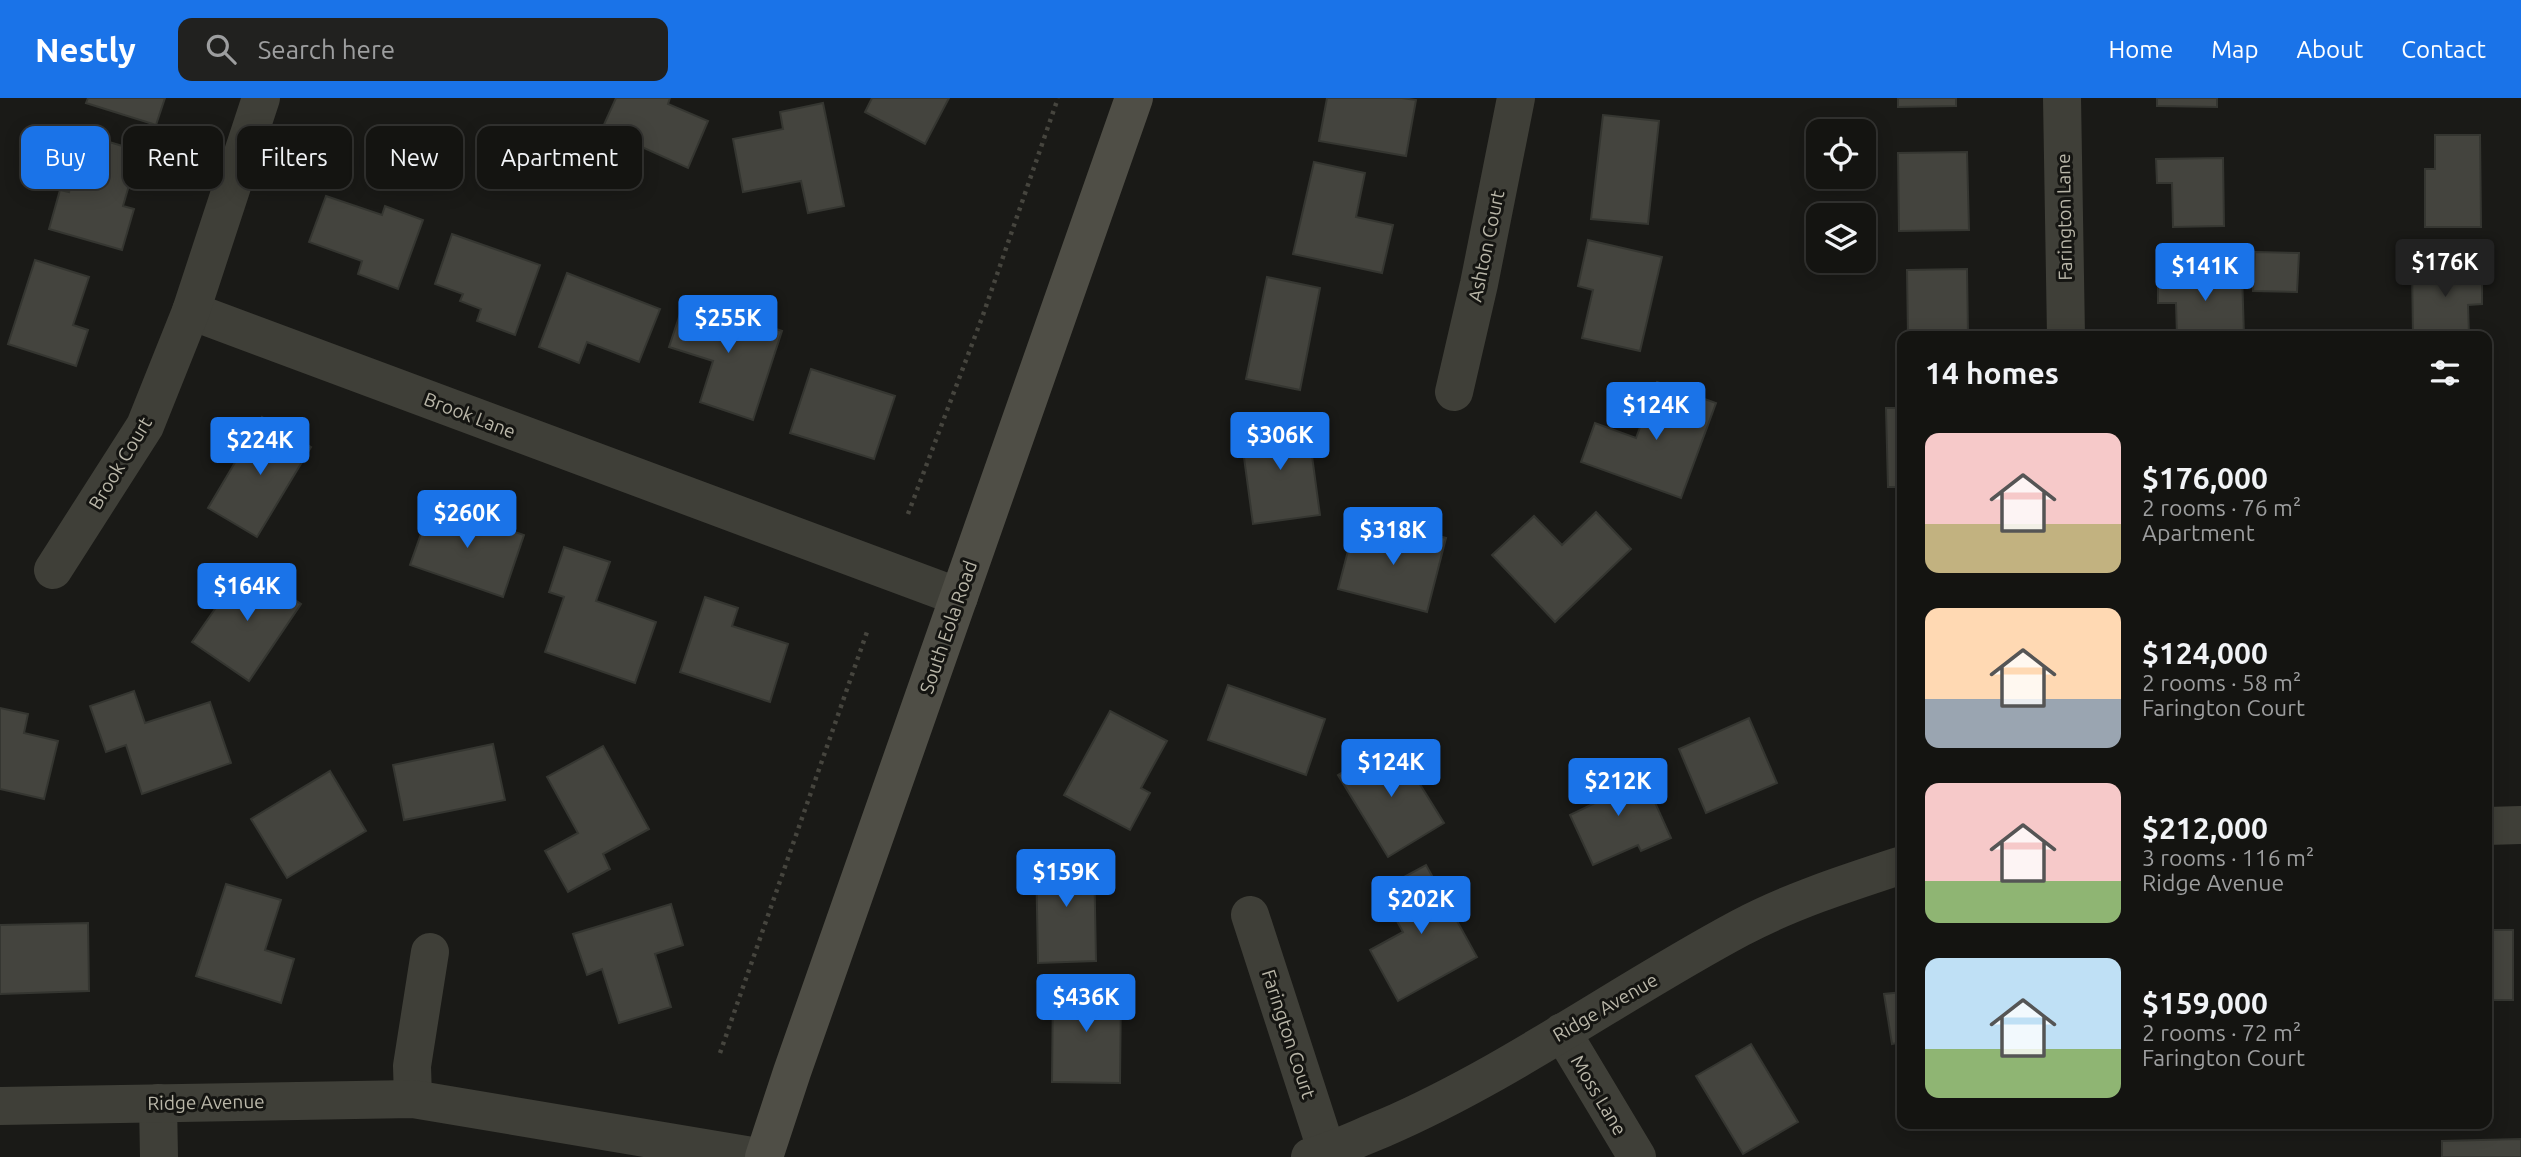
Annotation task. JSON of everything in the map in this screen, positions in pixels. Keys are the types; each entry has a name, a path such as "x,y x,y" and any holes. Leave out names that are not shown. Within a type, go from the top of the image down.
{"street":[{"path":"191,311 261,98"},
{"name":"South Eola Road","path":"764,1157 1134,98"},
{"name":"Ashton Court","path":"1454,393 1516,98"},
{"name":"Farington Lane","path":"2062,98 2067,331"},
{"name":"Brook Court","path":"53,570 145,426 191,311"},
{"name":"Brook Lane","path":"191,311 958,597"},
{"path":"2492,826 2521,825"},
{"name":"Ridge Avenue","path":"1319,1154 1415,1114 1474,1084 1741,928 1829,888 1897,866"},
{"name":"Farington Court","path":"1250,915 1319,1154"},
{"path":"413,1099 412,1066 430,952"},
{"name":"Moss Lane","path":"1562,1032 1637,1157"},
{"name":"Ridge Avenue","path":"0,1106 413,1099 758,1157"},
{"path":"158,1103 159,1157"}],"path":[{"path":"908,513 983,315 1058,98"},
{"path":"720,1053 868,628"}],"building":[{"path":"88,98 165,98 156,125 86,103"},
{"path":"616,98 670,98 668,104 708,121 688,168 642,147 642,126 603,126"},
{"path":"872,98 949,98 925,144 865,112"},
{"path":"1327,98 1416,100 1406,156 1319,141"},
{"path":"1898,98 1956,98 1956,106 1898,107"},
{"path":"2157,98 2217,98 2217,107 2157,106"},
{"path":"823,103 844,206 808,213 801,181 743,192 733,139 783,129 780,112"},
{"path":"1603,115 1659,121 1648,224 1591,219"},
{"path":"2435,135 2480,135 2481,227 2425,227 2425,169 2435,169"},
{"path":"109,142 123,146 123,189 128,189 123,206 134,209 122,250 49,229 60,190 69,192 70,189 109,189"},
{"path":"1967,152 1969,230 1899,231 1898,153"},
{"path":"2223,158 2224,226 2173,227 2172,183 2157,183 2156,159"},
{"path":"1314,162 1365,173 1356,217 1393,225 1382,273 1293,254"},
{"path":"326,196 382,215 385,206 423,220 398,289 358,274 362,261 309,242"},
{"path":"452,234 540,265 515,335 477,321 481,309 460,301 463,294 435,284"},
{"path":"1588,240 1662,257 1640,351 1582,338 1593,290 1578,286"},
{"path":"2255,252 2299,253 2297,292 2253,291"},
{"path":"35,260 89,277 73,325 88,330 76,366 8,344"},
{"path":"2482,265 2482,304 2468,305 2469,331 2413,331 2412,266"},
{"path":"1967,269 1968,331 1908,331 1907,270"},
{"path":"567,273 660,309 639,362 587,342 579,363 539,347"},
{"path":"2242,273 2244,331 2177,331 2176,303 2158,303 2158,275"},
{"path":"1267,277 1320,288 1300,390 1246,379"},
{"path":"685,299 782,331 753,420 700,402 713,361 669,347"},
{"path":"811,369 895,396 874,459 790,433"},
{"path":"1657,382 1716,403 1681,498 1581,462 1595,423 1636,438"},
{"path":"1886,408 1897,408 1897,487 1888,487"},
{"path":"262,417 311,447 257,537 208,508"},
{"path":"1307,419 1320,515 1253,524 1240,428"},
{"path":"432,503 524,535 503,597 410,565"},
{"path":"1596,512 1631,549 1555,622 1492,555 1534,516 1562,545"},
{"path":"1406,527 1446,538 1427,612 1338,589 1354,528 1402,541"},
{"path":"564,547 610,562 596,601 656,622 635,683 545,652 564,597 549,592"},
{"path":"245,566 301,604 249,681 192,642"},
{"path":"705,597 738,608 732,626 788,644 770,702 680,672"},
{"path":"1228,685 1325,719 1306,775 1208,740"},
{"path":"134,691 145,723 210,702 231,763 142,794 126,745 106,752 90,706"},
{"path":"0,708 28,714 24,733 58,741 44,799 0,789"},
{"path":"1110,711 1167,741 1141,788 1150,793 1130,830 1064,795"},
{"path":"1749,718 1777,783 1706,813 1679,749"},
{"path":"1393,741 1444,823 1388,857 1338,775"},
{"path":"493,744 505,800 404,820 393,765"},
{"path":"603,746 649,829 603,854 610,869 568,892 545,851 578,833 547,777"},
{"path":"1610,765 1620,789 1644,778 1671,838 1641,851 1638,845 1593,865 1570,815 1595,803 1584,777"},
{"path":"330,771 366,831 287,878 251,819"},
{"path":"1036,856 1094,856 1096,961 1038,963"},
{"path":"1426,865 1477,957 1398,1001 1370,950 1403,932 1380,890"},
{"path":"226,884 281,900 265,950 294,959 281,1003 196,976"},
{"path":"671,904 683,945 655,954 671,1007 619,1023 602,969 587,975 573,934"},
{"path":"88,923 89,991 0,994 0,925"},
{"path":"2492,930 2513,930 2513,1000 2492,1000"},
{"path":"1053,985 1121,986 1120,1083 1052,1082"},
{"path":"1897,993 1897,1043 1892,1044 1884,994"},
{"path":"1751,1044 1798,1122 1743,1154 1696,1076"},
{"path":"2521,1139 2521,1157 2442,1157 2442,1141"}]}
